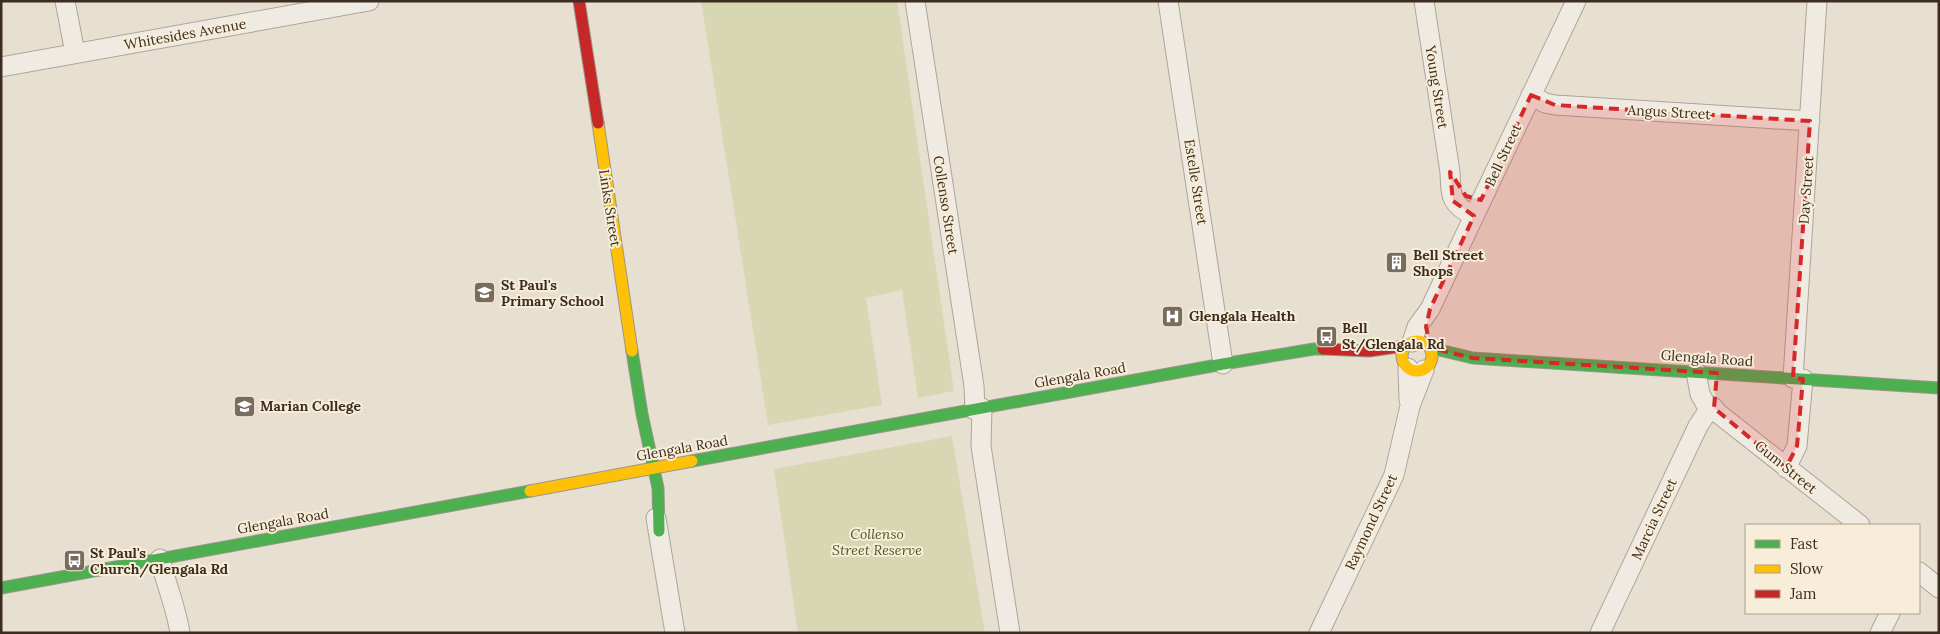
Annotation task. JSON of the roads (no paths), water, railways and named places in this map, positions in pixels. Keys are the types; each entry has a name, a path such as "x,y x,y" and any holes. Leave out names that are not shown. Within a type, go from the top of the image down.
{"street":[{"path":"65,1 75,53"},
{"name":"Whitesides Avenue","path":"1,67 323,5 369,1"},
{"name":"Links Street","path":"579,1 675,633"},
{"name":"Collenso Street","path":"915,1 1010,633"},
{"name":"Estelle Street","path":"1168,1 1223,364"},
{"name":"Young Street","path":"1424,1 1450,172 1462,193 1478,208"},
{"name":"Bell Street","path":"1419,345 1417,327 1430,308 1576,1"},
{"name":"Day Street","path":"1786,468 1797,446 1798,379 1810,121 1818,1"},
{"name":"Angus Street","path":"1531,95 1545,103 1555,105 1810,121"},
{"path":"1419,345 1433,357 1416,366 1403,350 1419,345"},
{"name":"Glengala Road","path":"1,588 1223,364 1314,349 1369,350 1419,345 1472,358 1939,388"},
{"name":"Glengala Road","path":"1369,350 1416,366 1472,358"},
{"name":"Raymond Street","path":"1319,633 1394,475 1410,406 1416,366"},
{"path":"1696,372 1700,394 1705,403 1714,408"},
{"path":"1714,408 1713,394 1717,373"},
{"name":"Gum Street","path":"1714,408 1786,468 1859,524"},
{"name":"Marcia Street","path":"1600,633 1698,426 1706,414 1714,408"},
{"path":"166,558 165,578 176,608 180,633"},
{"path":"1920,573 1939,588"},
{"path":"1880,633 1890,614"}],"place":[{"name":"Bell Street Shops","path":"1397,263"},
{"name":"St Paul's Primary School","path":"485,293"},
{"name":"Glengala Health","path":"1173,316"},
{"name":"Bell St/Glengala Rd","path":"1326,336"},
{"name":"Marian College","path":"244,406"},
{"name":"St Paul's Church/Glengala Rd","path":"74,561"}],"park label":[{"name":"Collenso Street Reserve","path":"877,542"}]}
